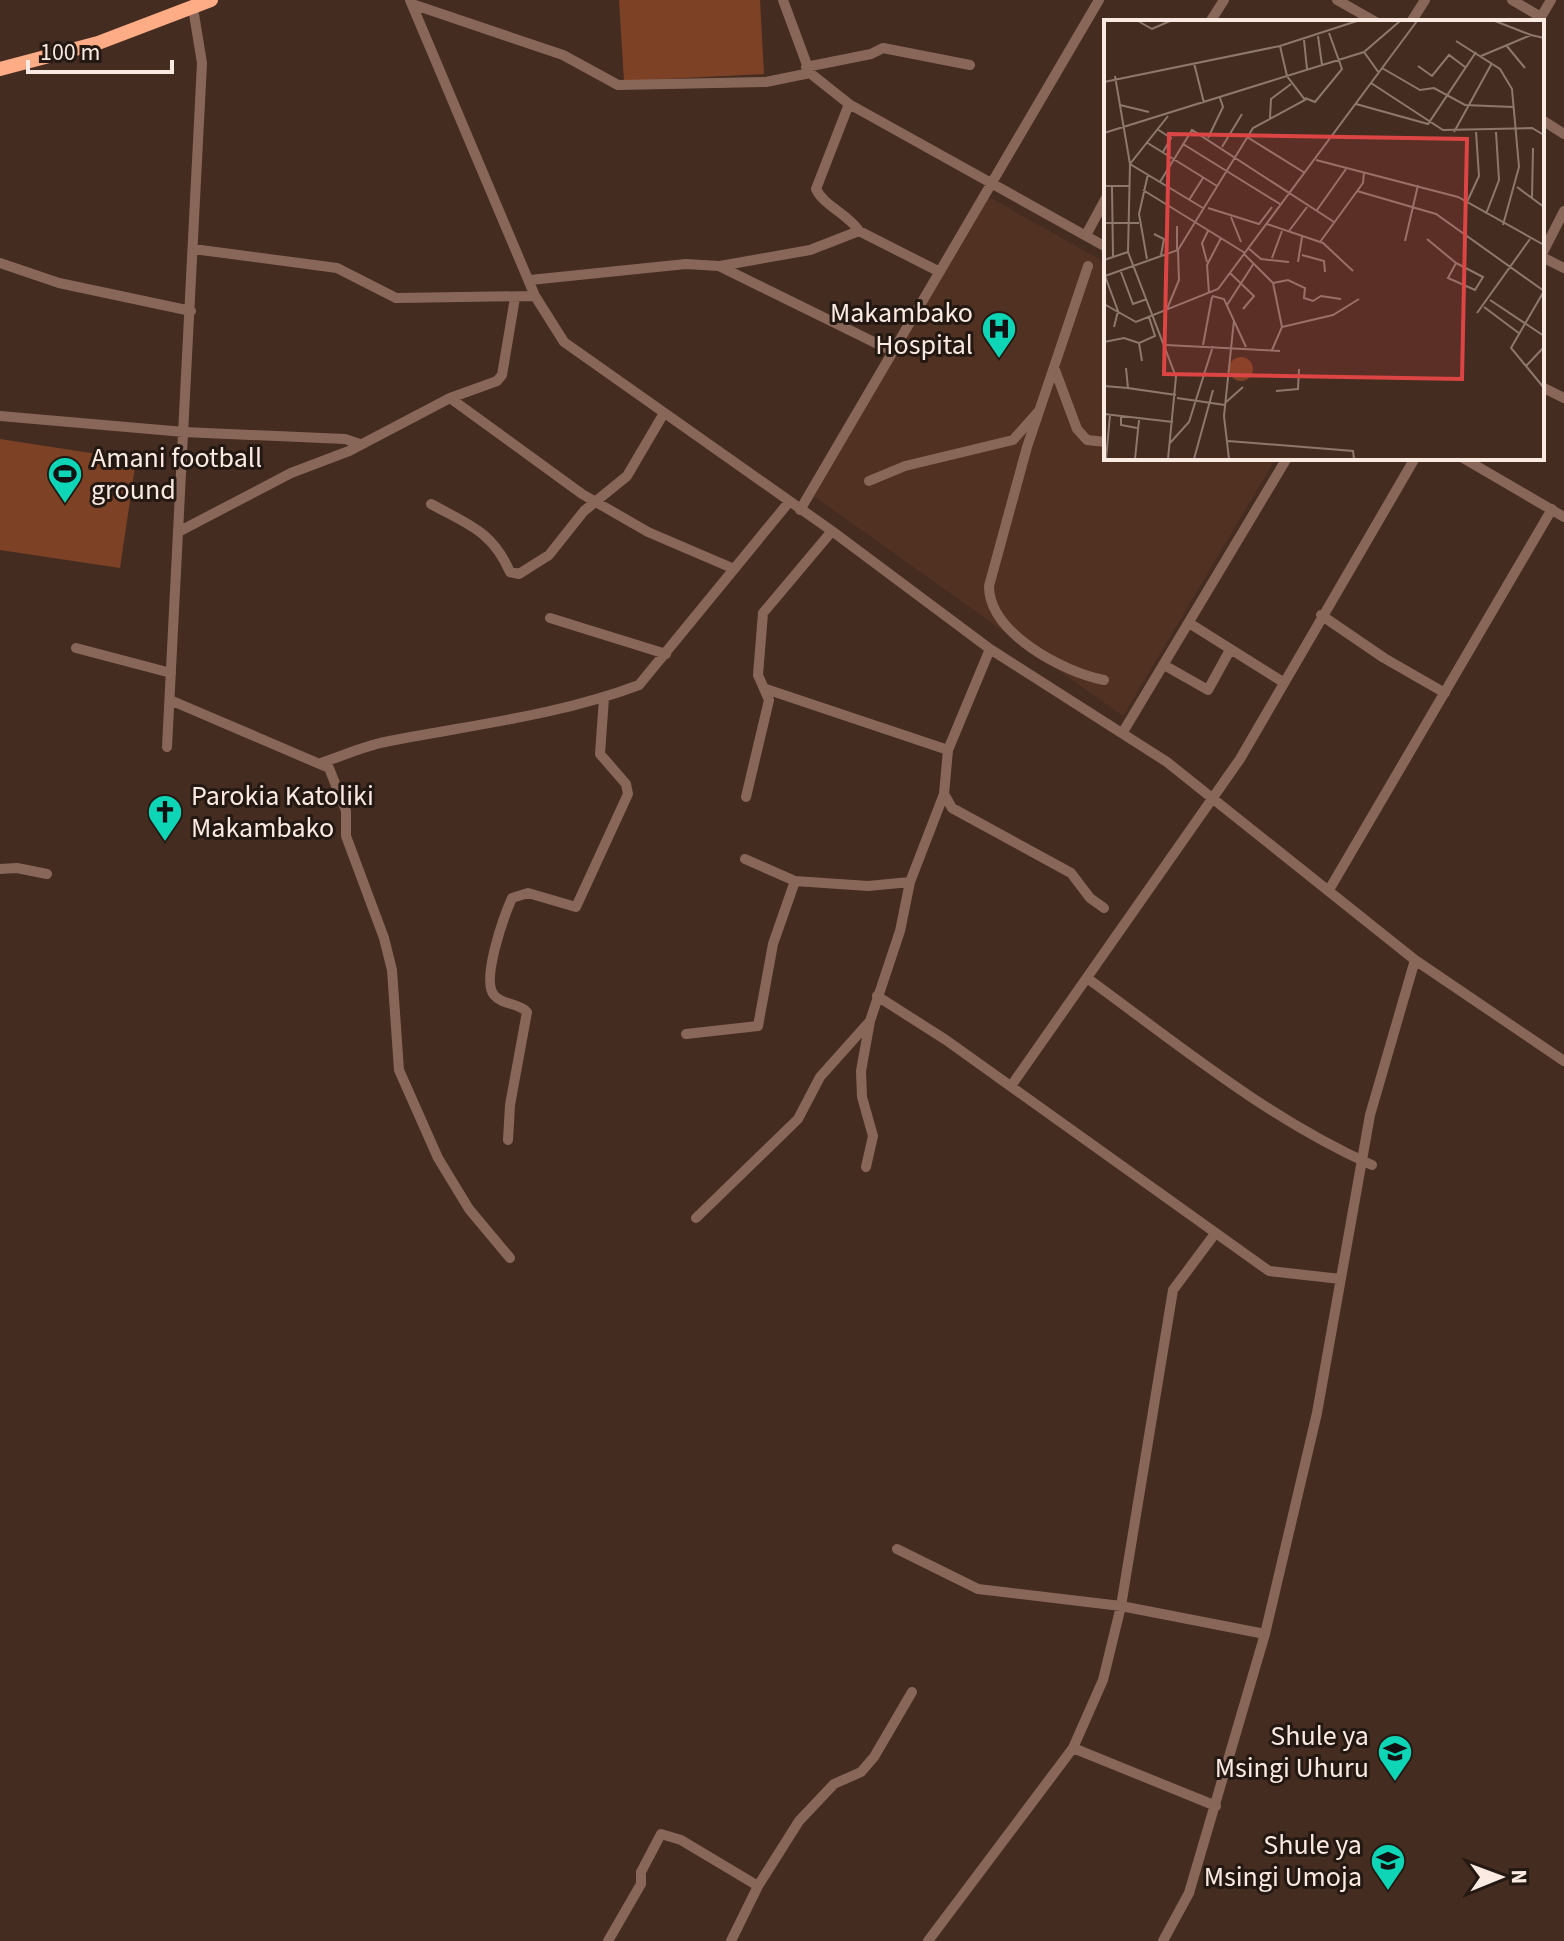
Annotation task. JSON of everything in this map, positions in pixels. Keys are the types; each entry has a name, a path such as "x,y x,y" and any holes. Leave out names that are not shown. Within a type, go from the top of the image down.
{"highway":[{"path":"0,69 98,43 211,0"}],"street":[{"path":"783,0 808,70 849,104 1104,246"},
{"path":"800,510 1099,0"},
{"path":"1211,20 1224,0"},
{"path":"1337,0 1372,20"},
{"path":"1412,20 1425,0"},
{"path":"1512,0 1541,17 1551,0"},
{"path":"411,2 563,55 618,85 766,82 871,54 883,48 970,65"},
{"path":"411,2 535,296 564,342 832,531 990,649 1123,732 1213,798 1415,960 1564,1061"},
{"path":"167,747 202,63 193,8"},
{"path":"849,104 816,189 820,196 849,217 859,231 938,271"},
{"path":"1544,121 1564,134"},
{"path":"1086,235 1104,202"},
{"path":"1544,250 1562,209"},
{"path":"530,280 686,264 719,266 810,250 859,231"},
{"path":"193,249 337,268 396,298 535,296"},
{"path":"1544,255 1564,268"},
{"path":"0,263 59,283 191,311"},
{"path":"719,266 892,351"},
{"path":"1088,266 1005,522 989,586 989,600 1002,623 1024,642 1079,675 1104,680"},
{"path":"180,531 291,473 360,444 450,398 497,381 502,375 515,298"},
{"path":"1055,368 1077,429 1087,440 1104,442"},
{"path":"1544,388 1564,398"},
{"path":"450,398 582,494 648,532 732,568"},
{"path":"869,481 905,466 1013,440 1042,407"},
{"path":"431,504 489,535 514,575 537,565 549,555 597,500 627,476 664,413"},
{"path":"0,416 184,432 345,439 360,444"},
{"path":"1123,732 1286,460"},
{"path":"1011,1086 1213,798 1414,460"},
{"path":"1466,460 1564,517"},
{"path":"321,763 383,742 461,730 604,698 639,685 789,502"},
{"path":"1329,890 1552,509"},
{"path":"832,531 763,613 758,682 766,689 948,750"},
{"path":"1321,615 1384,658 1445,693"},
{"path":"550,618 666,654"},
{"path":"1189,623 1283,682"},
{"path":"76,648 171,673"},
{"path":"866,1167 873,1136 862,1097 861,1071 870,1021 900,931 910,882 944,794 948,750 990,649"},
{"path":"1164,665 1208,690 1230,650"},
{"path":"746,797 769,700 766,689"},
{"path":"508,1140 510,1105 527,1012 492,993 493,959 512,898 528,893 576,907 628,794 626,784 600,754 604,698"},
{"path":"170,700 329,768 342,801 346,836 384,938 392,970 399,1070 427,1137 469,1209 510,1258"},
{"path":"944,794 952,808 1071,873 1090,898 1104,908"},
{"path":"745,859 795,881 868,886 910,882"},
{"path":"0,869 17,868 47,874"},
{"path":"686,1034 758,1026 773,944 795,881"},
{"path":"1163,1941 1189,1893 1265,1634 1317,1413 1341,1279 1367,1163 1370,1115 1415,960"},
{"path":"1087,978 1263,1107 1329,1146 1367,1163"},
{"path":"877,996 1011,1086 1214,1235 1269,1271 1341,1279"},
{"path":"696,1218 798,1119 820,1077 870,1021"},
{"path":"928,1941 1073,1748 1103,1680 1121,1606 1173,1290 1214,1235"},
{"path":"897,1549 978,1589 1121,1606 1265,1634"},
{"path":"731,1941 758,1886 799,1821 834,1784 861,1772 874,1757 912,1692"},
{"path":"1073,1748 1216,1806"},
{"path":"608,1941 641,1884 641,1872 661,1834 681,1840 758,1886"}],"shaded area":[{"path":"619,0 760,0 764,74 624,81"},
{"name":"Makambako Hospital","path":"989,197 1104,262 1104,460 1275,460 1123,716 812,495"},
{"name":"Amani football ground","path":"0,439 136,460 120,568 0,550"}],"place":[{"name":"Makambako Hospital","path":"999,360"},
{"name":"Amani football ground","path":"65,505"},
{"name":"Parokia Katoliki Makambako","path":"165,843"},
{"name":"Shule ya Msingi Uhuru","path":"1395,1783"},
{"name":"Shule ya Msingi Umoja","path":"1388,1892"}]}
